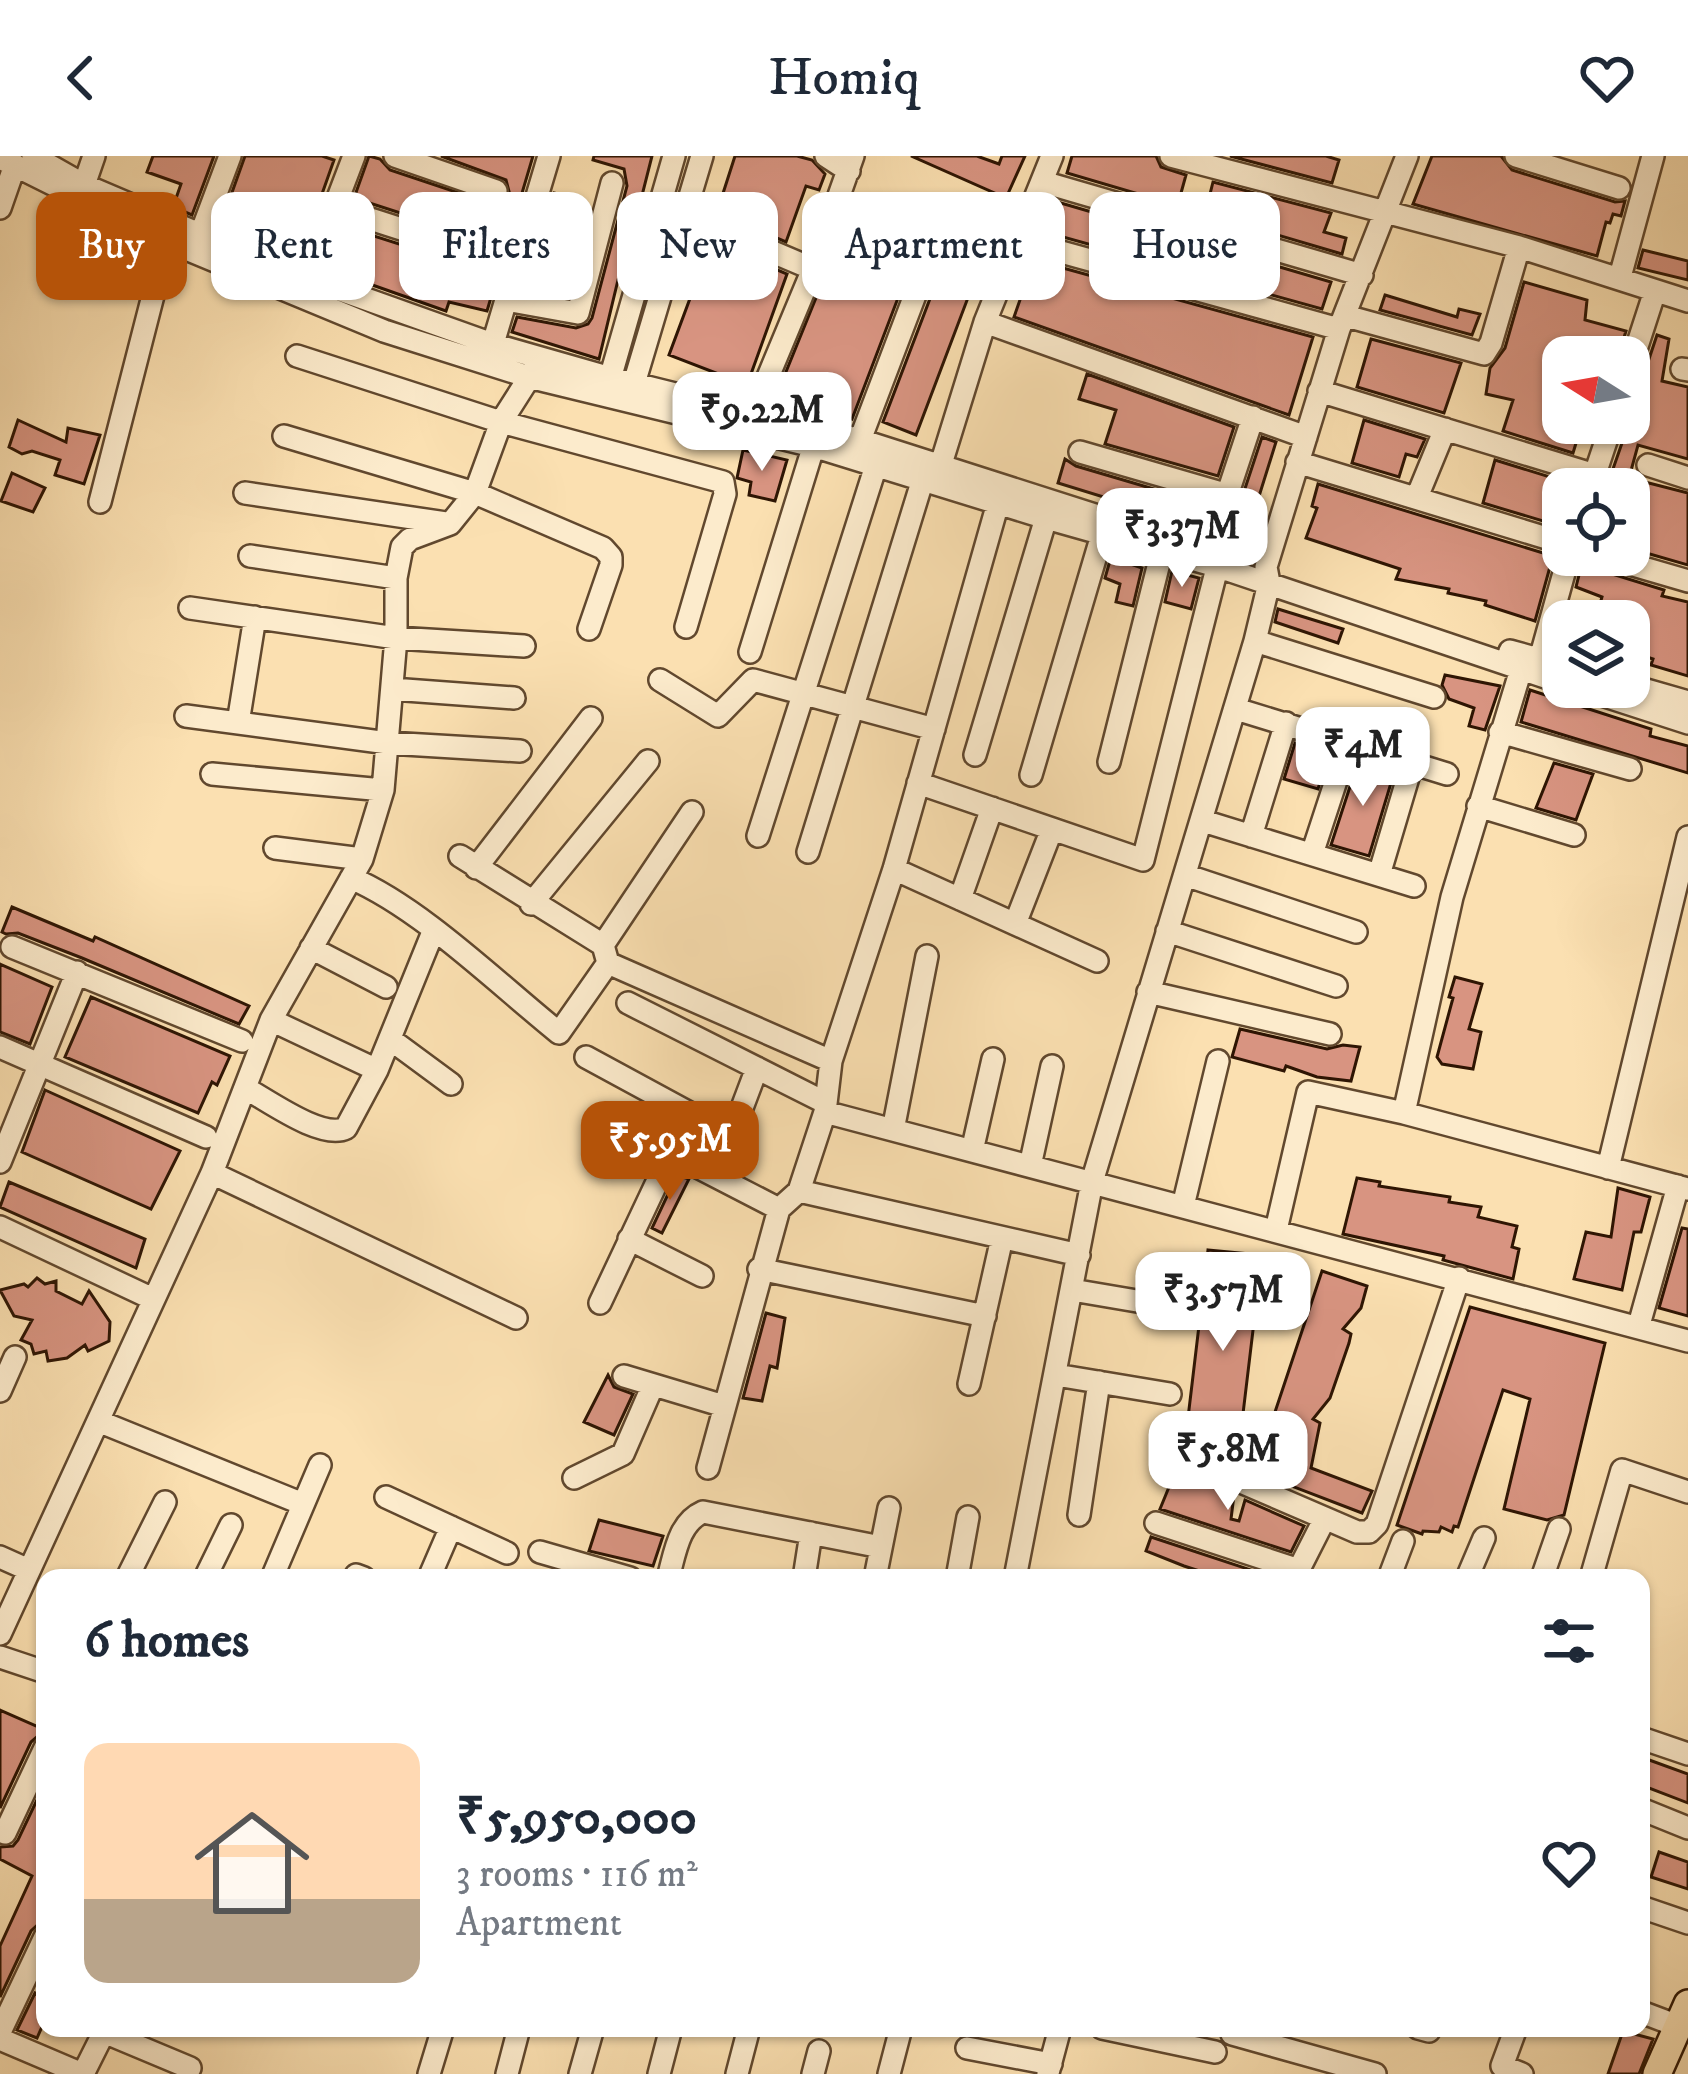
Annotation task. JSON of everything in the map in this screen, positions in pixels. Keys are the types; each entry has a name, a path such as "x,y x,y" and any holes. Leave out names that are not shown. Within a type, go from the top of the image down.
{"main road":[{"path":"1660,2073 1683,2015"}],"street":[{"path":"84,185 94,156"},
{"path":"200,236 230,156"},
{"path":"339,192 354,156"},
{"path":"395,156 496,190"},
{"path":"538,192 549,156"},
{"path":"619,390 674,156"},
{"path":"692,192 702,156"},
{"path":"826,156 851,163 841,192"},
{"path":"1039,192 1052,156"},
{"path":"1171,156 1688,286"},
{"path":"1017,1569 1093,1182 1236,709 1297,462 1342,322 1406,156"},
{"path":"1516,156 1619,188"},
{"path":"1621,272 1653,156"},
{"path":"16,160 211,241"},
{"path":"0,208 16,160"},
{"path":"16,160 75,192"},
{"path":"1043,182 1362,275"},
{"path":"593,256 612,183"},
{"path":"1065,252 1484,354 1519,247"},
{"path":"1621,272 1655,291 1688,301"},
{"path":"1640,336 1655,291"},
{"path":"753,413 802,295"},
{"path":"100,502 152,300"},
{"path":"339,300 535,368 872,451 1542,663"},
{"path":"490,354 506,300 578,313 581,300"},
{"path":"619,390 653,300"},
{"path":"758,836 916,300"},
{"path":"808,852 853,707 994,300"},
{"path":"985,322 1306,437"},
{"path":"297,356 501,422 723,482 725,494 686,626"},
{"path":"0,1634 212,1173 271,1020 356,869 383,790 402,547 410,539 450,524 475,493 501,422 535,368"},
{"path":"619,390 753,413 816,439"},
{"path":"1319,391 1553,468"},
{"path":"918,783 1143,860 1215,557 1225,494 1253,417"},
{"path":"1417,497 1445,429"},
{"path":"284,436 475,493 607,551 611,565 589,629"},
{"path":"750,652 816,439"},
{"path":"1080,452 1225,494"},
{"path":"1297,462 1542,536"},
{"path":"1648,465 1688,478"},
{"path":"932,473 998,503 1102,535 1162,551 1215,557"},
{"path":"245,493 450,524"},
{"path":"707,1468 759,1269 779,1209 800,1191 826,1107 831,1060 894,869 998,503"},
{"path":"975,755 1046,518"},
{"path":"1031,775 1102,535"},
{"path":"1108,763 1162,551"},
{"path":"250,556 396,578"},
{"path":"1650,570 1688,581"},
{"path":"1404,1113 1478,806 1500,732 1561,576"},
{"path":"190,608 397,638 524,646"},
{"path":"238,723 255,617"},
{"path":"1255,641 1434,697"},
{"path":"1528,661 1542,669"},
{"path":"660,680 718,716 753,680 934,729"},
{"path":"392,689 514,698"},
{"path":"1650,691 1688,702"},
{"path":"1642,708 1688,723"},
{"path":"1236,709 1447,774"},
{"path":"186,716 388,742 520,752"},
{"path":"592,718 468,862 605,954 831,1060"},
{"path":"1251,836 1286,724"},
{"path":"1500,732 1630,769"},
{"path":"1312,854 1348,744"},
{"path":"531,904 648,761"},
{"path":"1379,875 1412,764"},
{"path":"212,774 383,790"},
{"path":"1478,806 1574,836"},
{"path":"960,899 992,808"},
{"path":"275,848 356,869 372,887 559,1033 692,812"},
{"path":"1203,821 1414,886"},
{"path":"1015,924 1052,829"},
{"path":"1608,1168 1688,837"},
{"path":"894,869 1097,962"},
{"path":"1185,875 1356,932"},
{"path":"1167,931 1336,986"},
{"path":"244,1088 324,1131 346,1128 377,1070 433,932"},
{"path":"12,947 242,1041"},
{"path":"311,948 386,987"},
{"path":"893,1130 927,956"},
{"path":"0,1162 77,972"},
{"path":"1148,992 1330,1034"},
{"path":"628,1003 826,1107 893,1130 1688,1341"},
{"path":"271,1020 377,1070"},
{"path":"389,1039 451,1084"},
{"path":"0,1047 206,1137"},
{"path":"586,1057 728,1134 757,1068"},
{"path":"972,1150 993,1059"},
{"path":"1183,1206 1218,1061"},
{"path":"1030,1166 1052,1066"},
{"path":"1276,1230 1307,1092 1404,1113 1683,1187 1639,1325"},
{"path":"600,1304 661,1168 674,1157 779,1209"},
{"path":"212,1173 516,1318"},
{"path":"800,1191 1078,1255"},
{"path":"0,1226 153,1300"},
{"path":"629,1238 702,1276"},
{"path":"969,1384 1002,1238"},
{"path":"759,1269 985,1316"},
{"path":"1184,1457 1358,1532 1369,1532 1377,1524 1459,1278"},
{"path":"1072,1290 1184,1310"},
{"path":"0,1391 15,1357"},
{"path":"625,1376 724,1406"},
{"path":"1056,1376 1170,1394"},
{"path":"1079,1516 1099,1382"},
{"path":"574,1478 623,1454 653,1385"},
{"path":"98,1421 303,1504"},
{"path":"276,1569 320,1465"},
{"path":"1594,1569 1622,1470 1688,1492"},
{"path":"386,1497 507,1552"},
{"path":"132,1569 165,1502"},
{"path":"877,1569 889,1508"},
{"path":"671,1569 682,1530 694,1516 704,1513 881,1546"},
{"path":"959,1569 968,1517"},
{"path":"1300,1569 1325,1518"},
{"path":"1156,1523 1283,1569"},
{"path":"209,1569 231,1525"},
{"path":"433,1569 451,1527"},
{"path":"1545,1569 1559,1529"},
{"path":"805,1569 811,1533"},
{"path":"1471,1569 1484,1538"},
{"path":"1392,1569 1403,1541"},
{"path":"540,1552 599,1569"},
{"path":"0,1557 29,1570"},
{"path":"0,1657 36,1669"},
{"path":"1650,1741 1688,1754"},
{"path":"5,1833 36,1767"},
{"path":"1650,1813 1688,1828"},
{"path":"1650,1910 1688,1923"},
{"path":"36,1957 0,2036 82,2074 101,2037"},
{"path":"1650,2013 1683,2015"},
{"path":"121,2037 190,2068"},
{"path":"429,2074 439,2037"},
{"path":"507,2074 517,2037"},
{"path":"580,2074 590,2037"},
{"path":"659,2074 669,2037"},
{"path":"736,2074 746,2037"},
{"path":"889,2074 899,2037"},
{"path":"967,2048 1049,2069 1058,2037"},
{"path":"1144,2037 1215,2052"},
{"path":"1246,2037 1375,2074"},
{"path":"1513,2037 1502,2066 1522,2074"},
{"path":"812,2074 819,2051"}],"building":[{"path":"153,156 214,156 192,215 187,213 187,192 178,192 181,184 147,172"},
{"path":"245,156 334,160 323,192 232,192"},
{"path":"369,156 380,159 390,170 456,192 399,192 399,213 375,205 375,192 356,192"},
{"path":"441,156 533,156 522,192 509,192 506,180"},
{"path":"594,156 652,156 643,192 625,192 624,169 593,160"},
{"path":"735,156 797,156 812,160 825,174 819,190 806,186 802,192 786,242 778,239 778,192 723,192"},
{"path":"911,156 977,156 999,164 1002,156 1025,156 1009,192 992,192"},
{"path":"1072,156 1156,156 1161,167 1186,175 1181,192 1132,192 1067,173"},
{"path":"1230,156 1326,156 1339,160 1332,183"},
{"path":"1432,156 1501,156 1512,170 1615,202 1625,201 1621,216 1613,214 1610,223 1606,222 1597,256 1413,204"},
{"path":"1213,182 1251,192 1210,192"},
{"path":"1280,200 1331,213 1324,232 1346,238 1342,254 1280,236"},
{"path":"1065,204 1089,211 1089,244 1065,238"},
{"path":"617,224 617,284 599,359 512,332 517,317 576,328 592,318"},
{"path":"375,236 399,244 399,294 375,286"},
{"path":"1643,250 1688,261 1688,280 1638,268"},
{"path":"1280,267 1331,282 1322,309 1280,297"},
{"path":"1065,269 1089,275 1089,300 1179,300 1313,337 1289,415 1014,317 1020,300 1065,300"},
{"path":"778,270 787,274 778,299"},
{"path":"1524,282 1587,300 1585,320 1626,331 1624,336 1542,336 1542,443 1503,431 1513,400 1486,394 1490,368 1505,348"},
{"path":"1385,295 1457,317 1459,309 1480,314 1472,335 1380,310"},
{"path":"415,300 490,300 487,311 449,302 446,311"},
{"path":"689,300 778,300 747,385 669,355"},
{"path":"815,300 897,300 852,419 777,394"},
{"path":"930,300 967,300 916,435 883,422"},
{"path":"1657,335 1669,339 1662,381 1688,387 1688,459 1638,445 1632,468 1613,468 1622,444 1650,444 1650,356"},
{"path":"1371,339 1461,363 1444,413 1357,387"},
{"path":"1087,374 1234,427 1218,476 1105,444 1116,410 1079,399"},
{"path":"18,420 66,442 68,428 100,435 84,484 55,475 60,460 9,447"},
{"path":"1364,420 1425,439 1417,457 1406,454 1399,477 1352,463"},
{"path":"1262,437 1276,442 1245,541 1229,537"},
{"path":"1544,444 1576,444 1573,453"},
{"path":"743,450 787,460 775,501 749,495 751,482 737,478"},
{"path":"1065,459 1208,505 1201,527 1058,483"},
{"path":"1495,460 1542,475 1542,521 1483,503"},
{"path":"12,473 45,488 33,512 1,501"},
{"path":"1650,483 1688,493 1688,565 1650,554"},
{"path":"1318,484 1542,553 1542,576 1547,576 1535,621 1485,605 1486,601 1448,593 1449,589 1396,579 1400,569 1306,538 1317,508 1312,506"},
{"path":"1111,557 1142,568 1133,606 1116,602 1120,584 1105,578"},
{"path":"1172,571 1199,578 1191,609 1165,602"},
{"path":"1579,576 1618,576 1688,602 1688,676 1651,665 1650,600 1601,600 1576,587"},
{"path":"1278,609 1343,629 1338,643 1275,622"},
{"path":"1445,675 1500,686 1485,730 1469,726 1474,708 1449,699 1442,685"},
{"path":"1530,690 1542,694 1542,708 1586,708 1651,729 1650,736 1688,746 1688,773 1521,722"},
{"path":"1295,743 1329,753 1318,789 1284,779"},
{"path":"1358,762 1394,773 1369,856 1331,845"},
{"path":"1554,763 1593,774 1576,820 1536,808"},
{"path":"12,907 93,941 95,937 249,1006 239,1024 18,933 6,934 2,932"},
{"path":"0,964 52,987 30,1044 0,1032"},
{"path":"1455,977 1482,984 1469,1029 1481,1032 1473,1069 1442,1064 1437,1057"},
{"path":"91,997 230,1056 198,1113 65,1057"},
{"path":"1240,1029 1327,1049 1360,1047 1351,1081 1232,1057"},
{"path":"45,1090 180,1151 151,1209 22,1152"},
{"path":"677,1175 689,1179 662,1233 652,1228"},
{"path":"1357,1178 1450,1197 1449,1202 1481,1207 1478,1217 1517,1226 1512,1247 1519,1249 1513,1279 1443,1260 1444,1256 1343,1234"},
{"path":"9,1182 145,1239 136,1268 0,1207"},
{"path":"1618,1188 1650,1197 1641,1232 1634,1232 1622,1290 1574,1279 1586,1232 1611,1237"},
{"path":"1682,1228 1688,1229 1688,1316 1659,1308"},
{"path":"1208,1250 1262,1255 1237,1464 1181,1442"},
{"path":"1322,1271 1367,1286 1361,1308 1343,1329 1351,1334 1330,1398 1313,1419 1320,1423 1311,1468 1372,1491 1362,1513 1255,1472"},
{"path":"37,1278 45,1284 56,1281 56,1291 82,1304 89,1291 110,1322 109,1341 88,1351 85,1345 67,1358 48,1361 46,1351 34,1354 31,1344 21,1340 32,1320 14,1316 0,1290 28,1287"},
{"path":"1470,1307 1605,1343 1564,1515 1547,1520 1504,1509 1530,1399 1503,1390 1458,1527 1452,1532 1441,1527 1439,1532 1422,1534 1397,1525"},
{"path":"766,1313 785,1318 777,1368 770,1366 762,1401 743,1398"},
{"path":"608,1375 614,1387 633,1394 614,1435 584,1422"},
{"path":"1176,1470 1234,1495 1231,1519 1239,1521 1245,1500 1304,1526 1291,1552 1160,1509"},
{"path":"599,1520 663,1536 653,1566 589,1551"},
{"path":"1151,1537 1248,1569 1193,1569 1146,1551"},
{"path":"0,1710 36,1726 36,1738 0,1808"},
{"path":"1650,1760 1688,1774 1688,1803 1650,1788"},
{"path":"36,1802 36,1926 0,1997 0,1946 32,1876 0,1859 0,1847 13,1846"},
{"path":"1659,1852 1688,1862 1688,1889 1651,1877"},
{"path":"35,1993 36,1993 37,2038 17,2030"},
{"path":"1621,2037 1653,2039 1639,2074 1608,2074"}]}
